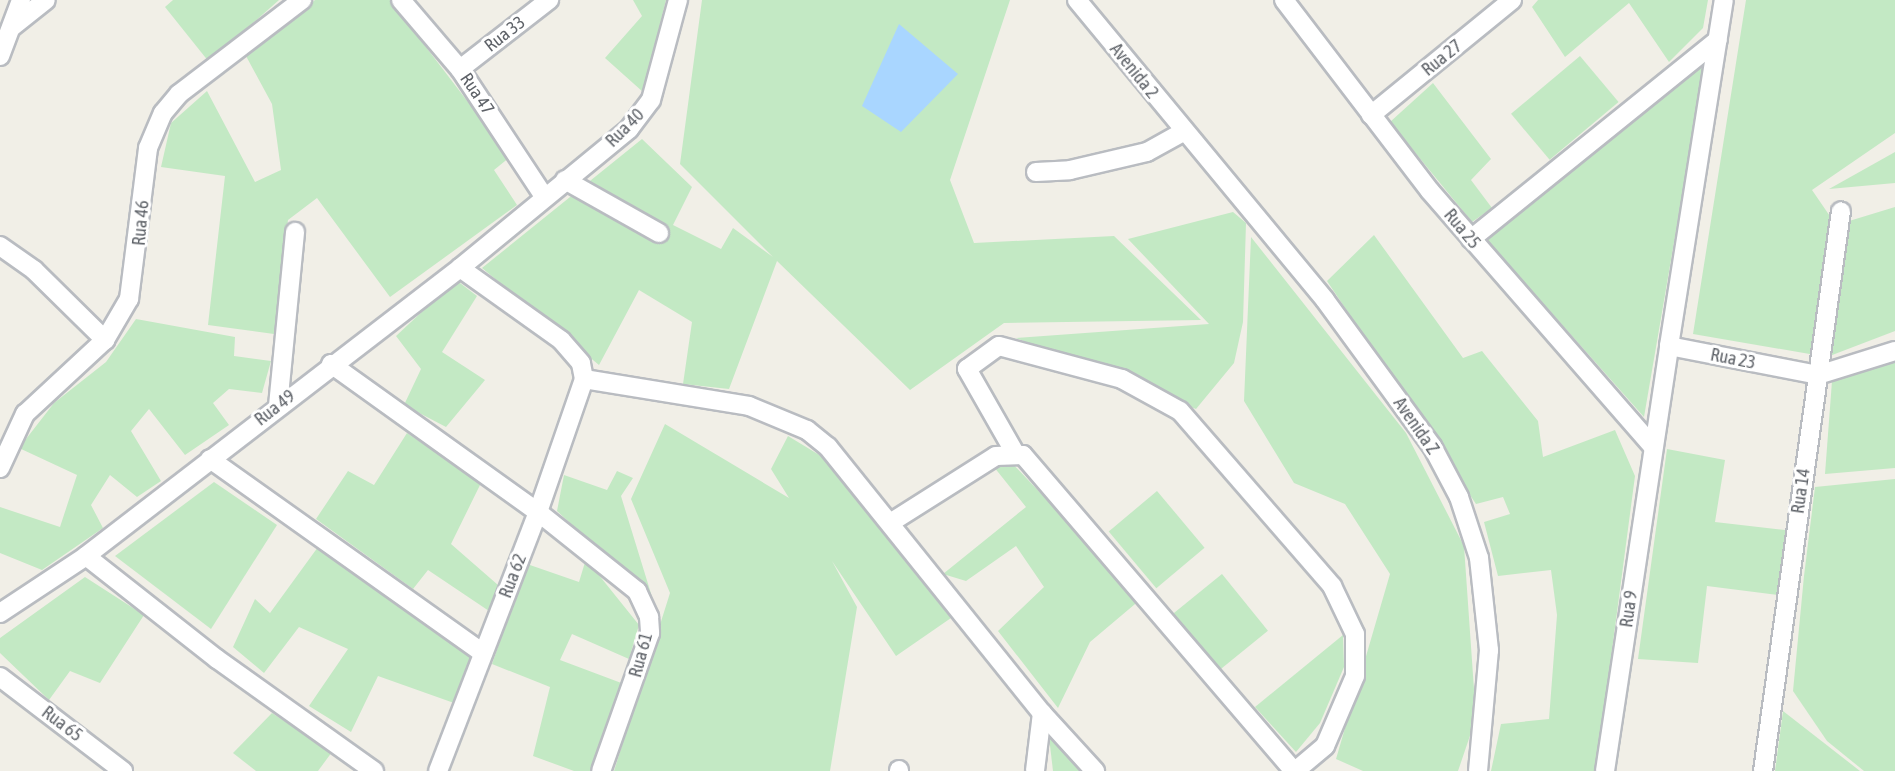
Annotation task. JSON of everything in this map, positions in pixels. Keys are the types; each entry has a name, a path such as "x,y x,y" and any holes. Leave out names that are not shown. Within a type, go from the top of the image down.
{"street":[{"path":"0,56 21,0"},
{"path":"12,27 46,0"},
{"name":"Rua 46","path":"0,468 25,414 105,340 129,298 148,147 163,113 179,94 302,0"},
{"name":"Rua 47","path":"401,0 460,69 543,195"},
{"name":"Rua 33","path":"460,69 549,0"},
{"name":"Rua 40","path":"543,195 565,180 645,110 658,81 678,0"},
{"name":"Avenida 2","path":"1077,0 1188,137"},
{"name":"Rua 25","path":"1284,0 1371,115 1471,239 1653,447"},
{"name":"Rua 27","path":"1371,115 1512,0"},
{"path":"1653,447 1724,0"},
{"path":"1471,239 1718,40"},
{"path":"1036,172 1070,170 1147,152 1188,137"},
{"name":"Avenida Z","path":"1188,137 1325,300 1432,446 1459,497 1479,558 1490,650 1478,771"},
{"path":"565,180 659,233"},
{"name":"Rua 49","path":"0,613 86,556 331,364 460,268 543,195"},
{"name":"Rua 14","path":"1763,771 1841,211"},
{"path":"278,406 295,232"},
{"path":"0,246 34,270 105,340"},
{"path":"460,268 561,340 581,363 584,379 716,398 780,416 828,447 1042,713 1095,771"},
{"path":"999,346 1122,379 1180,411 1332,586 1356,634 1355,676 1325,746 1294,771 1037,468 1015,453 967,369 999,346"},
{"name":"Rua 23","path":"1669,346 1818,375 1895,351"},
{"name":"Rua 61","path":"331,364 538,512 626,580 644,601 649,617 646,651 601,771"},
{"name":"Rua 62","path":"438,771 538,512 584,379"},
{"name":"Rua 9","path":"1605,771 1653,447"},
{"path":"890,523 984,462 1015,453"},
{"path":"210,459 483,653"},
{"path":"86,556 217,659 374,771"},
{"name":"Rua 65","path":"0,677 123,771"},
{"path":"1035,771 1042,713"}],"green space":[{"path":"173,0 279,0 209,62 165,7"},
{"path":"315,0 390,0 510,157 494,170 517,205 390,297 317,198 288,220 274,334 208,325 225,176 161,167 171,123 207,91 255,182 281,170 272,104 246,56"},
{"path":"633,0 666,0 643,92 605,58 642,16"},
{"path":"702,0 1010,0 950,180 974,243 1114,236 1201,320 1004,323 910,390 777,261 729,389 683,384 692,322 639,290 599,365 482,268 642,139 692,187 673,225 721,249 733,228 773,257 680,164"},
{"path":"1538,0 1708,0 1703,28 1669,62 1629,3 1565,57 1532,7"},
{"path":"1746,0 1895,0 1895,133 1812,190 1836,225 1895,207 1895,331 1827,357 1693,334"},
{"path":"1580,56 1619,102 1550,160 1511,114"},
{"path":"1705,62 1644,417 1485,238"},
{"path":"1433,83 1491,159 1471,180 1492,208 1472,222 1390,122"},
{"path":"1895,152 1895,183 1829,189"},
{"path":"1233,212 1246,223 1243,322 1234,363 1196,409 1016,338 1209,324 1128,239"},
{"path":"1374,235 1463,358 1482,351 1538,421 1543,457 1615,430 1635,476 1596,771 1491,771 1501,724 1549,719 1557,615 1551,570 1498,576 1484,522 1510,514 1503,497 1476,504 1327,281"},
{"path":"1251,237 1406,433 1464,546 1476,718 1458,771 1363,771 1336,759 1390,574 1345,504 1294,483 1244,401"},
{"path":"456,280 477,296 442,352 485,380 446,427 404,405 421,369 396,336"},
{"path":"136,319 235,337 234,356 271,361 262,393 229,389 213,403 229,425 185,455 149,409 131,431 161,481 137,497 110,475 91,505 103,528 42,570 0,553 0,507 60,527 77,475 19,448 54,403 106,362"},
{"path":"1895,359 1895,468 1825,474 1832,381"},
{"path":"665,424 789,498 771,469 788,436 821,456 951,618 896,656 832,561 857,607 830,771 614,771 670,593 631,499"},
{"path":"407,433 481,483 451,544 498,585 492,613 428,570 413,589 316,519 348,471 374,485"},
{"path":"1667,449 1725,460 1715,522 1785,530 1786,596 1707,586 1698,663 1638,659"},
{"path":"1011,462 1141,599 1090,642 1058,708 998,631 1044,587 1016,546 966,581 943,574 1026,507 994,467"},
{"path":"617,471 633,478 621,496 653,600 557,511 564,475 607,490"},
{"path":"1895,479 1895,771 1864,771 1827,741 1793,691 1804,576 1815,487"},
{"path":"214,482 277,525 211,629 115,556"},
{"path":"1157,491 1205,548 1156,588 1109,531"},
{"path":"318,547 470,657 454,703 378,676 351,732 309,706 348,649 299,627 264,673 233,647 255,599 270,613"},
{"path":"586,559 639,625 629,659 572,634 560,660 624,684 591,771 574,771 533,756 550,687 492,664 527,564 579,582"},
{"path":"1222,574 1268,631 1219,670 1173,614"},
{"path":"85,577 144,615 100,683 70,671 49,700 0,653 0,638"},
{"path":"1343,635 1344,667 1320,723 1296,752 1255,707"},
{"path":"1783,711 1860,771 1775,771"},
{"path":"272,713 332,752 318,771 256,771 233,753"},
{"path":"1049,737 1080,771 1053,771"}],"water":[{"path":"899,24 958,74 901,132 862,106"}]}
